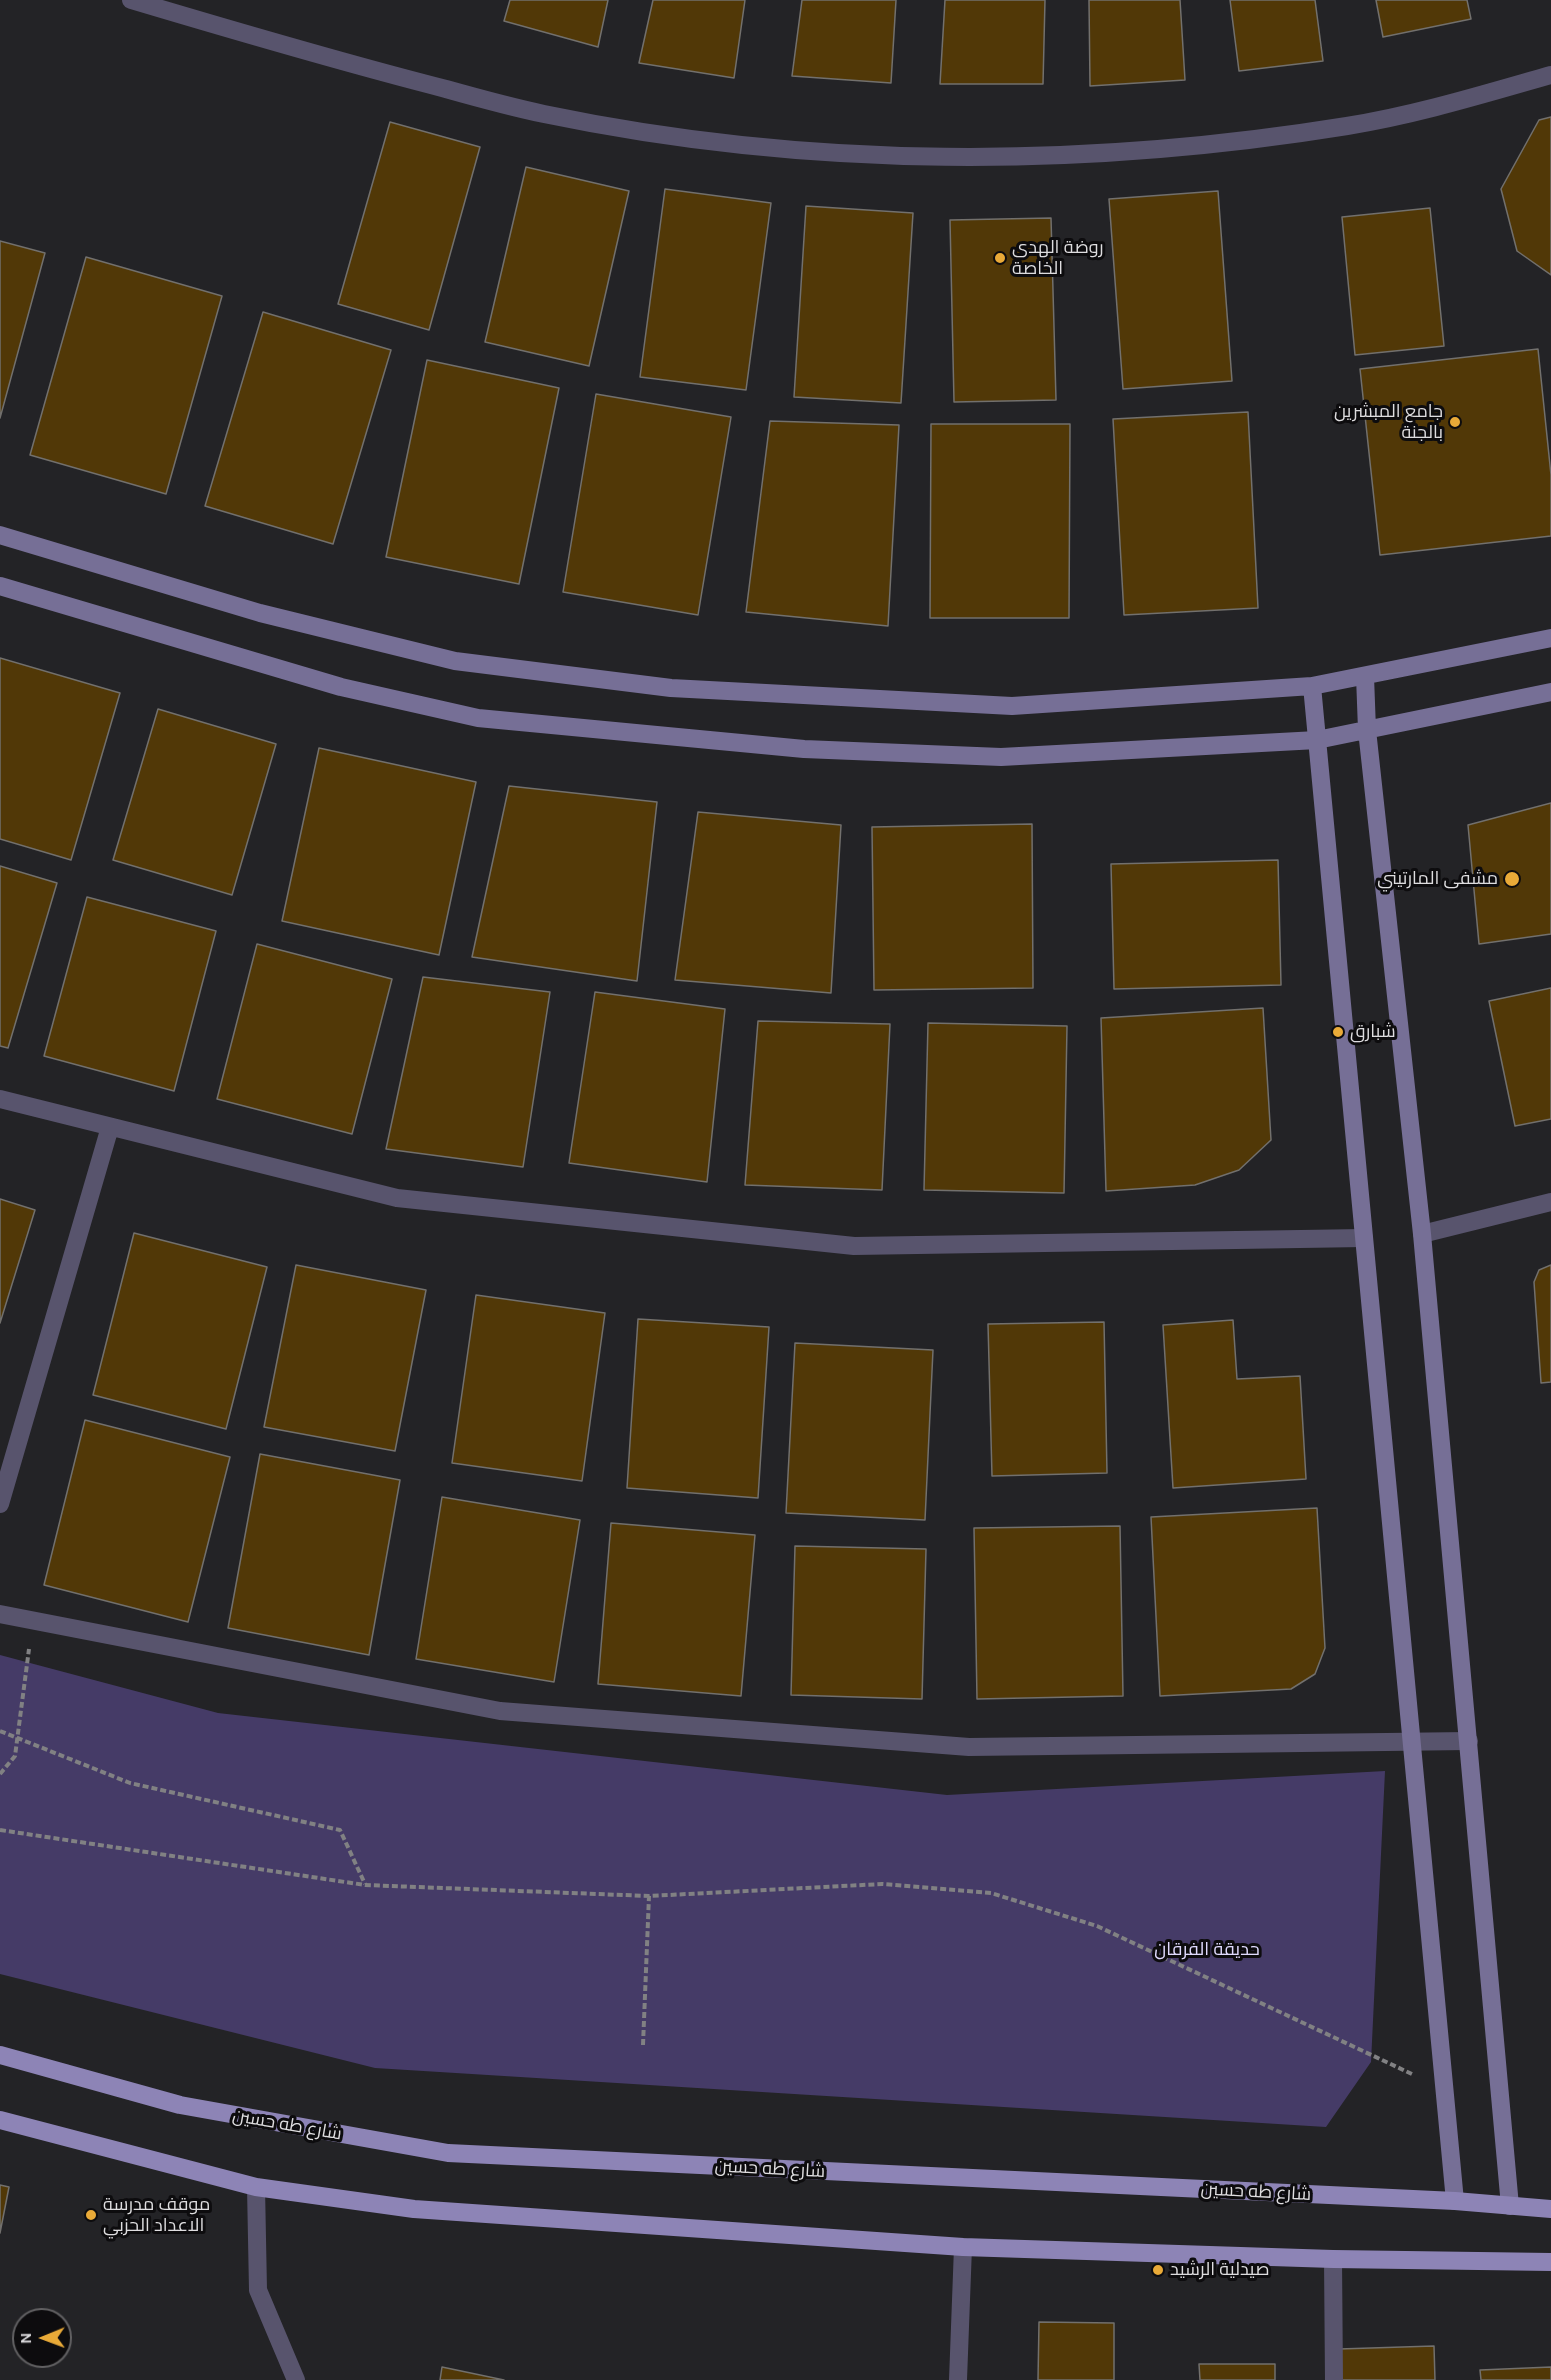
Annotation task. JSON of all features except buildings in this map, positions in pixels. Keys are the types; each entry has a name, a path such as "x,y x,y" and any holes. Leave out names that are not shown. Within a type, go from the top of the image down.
{"main road":[{"path":"0,535 260,613 455,661 671,688 1012,706 1312,686 1551,638"},
{"path":"0,586 341,687 478,718 804,749 1001,757 1317,740 1551,692"},
{"path":"1365,676 1367,730 1422,1234 1510,2206"},
{"path":"1312,686 1455,2201"},
{"name":"شارع طه حسين","path":"0,2055 180,2105 448,2153 1455,2201 1551,2209"},
{"path":"0,2120 256,2187 414,2209 963,2247 1333,2259 1551,2262"}],"street":[{"path":"131,0 365,68 542,114 641,132 740,145 840,153 939,157 1038,156 1137,151 1224,142 1350,126 1462,100 1551,75"},
{"path":"0,1099 397,1198 854,1246 1365,1238"},
{"path":"0,1504 111,1127"},
{"path":"1422,1234 1551,1202"},
{"path":"0,1614 500,1711 969,1747 1468,1741"},
{"path":"256,2187 258,2290 296,2380"},
{"path":"958,2380 963,2247"},
{"path":"1333,2259 1334,2380"}],"path":[{"path":"0,1774 15,1756 33,1620"},
{"path":"0,1731 130,1783 340,1830 365,1885"},
{"path":"0,1830 365,1885 649,1896 882,1884 990,1893 1097,1926 1444,2090"},
{"path":"643,2045 649,1896"}],"green space":[{"name":"حديقة الفرقان","path":"0,1655 218,1713 947,1795 1385,1771 1371,2062 1326,2127 375,2068 0,1974"}],"place":[{"name":"روضة الهدى الخاصة","path":"1000,258"},
{"name":"جامع المبشرين بالجنة","path":"1455,422"},
{"name":"مشفى المارتيني","path":"1512,879"},
{"name":"شبارق","path":"1338,1032"},
{"name":"موقف مدرسة الاعداد الحزبي","path":"91,2215"},
{"name":"صيدلية الرشيد","path":"1158,2270"}]}
